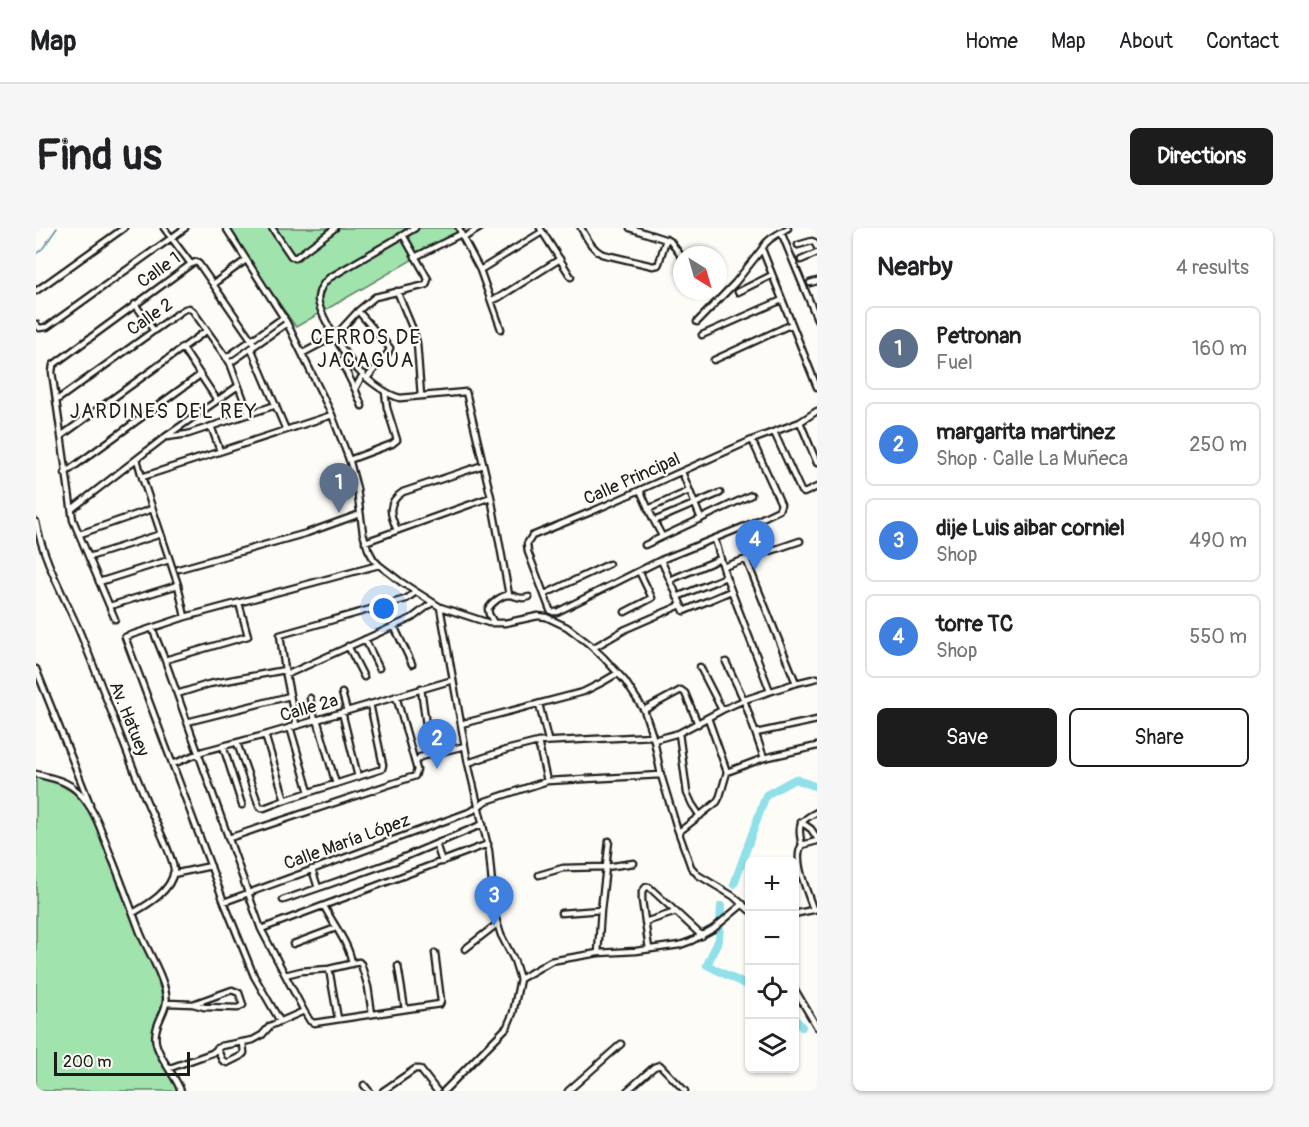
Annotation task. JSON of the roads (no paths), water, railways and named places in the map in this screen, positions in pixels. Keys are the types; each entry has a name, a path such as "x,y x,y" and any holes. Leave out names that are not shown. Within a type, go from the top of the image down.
{"street":[{"path":"36,291 124,228"},
{"path":"164,228 191,264"},
{"path":"38,326 48,327 185,228"},
{"path":"226,228 284,317 332,415 357,489 365,542 370,555 379,565 440,607 483,622 505,623 537,616 550,619 567,627 593,648 632,690 644,710 661,775 689,862 694,871 725,890 745,907"},
{"path":"275,229 291,256 297,258 336,228"},
{"path":"415,228 329,278 319,292 319,303 324,317 357,370 385,392 400,398 466,392 491,497 509,596"},
{"path":"414,256 461,233 480,228"},
{"path":"581,228 596,251 653,266 658,265 666,239"},
{"path":"630,228 666,239 674,246"},
{"path":"646,232 655,228"},
{"path":"697,322 740,278 765,243 788,228"},
{"path":"480,270 541,230 571,277"},
{"path":"781,232 817,319"},
{"path":"461,233 480,270 501,329"},
{"path":"303,353 335,336 358,311 375,297 424,286 428,283 428,279 403,236"},
{"path":"798,245 812,241 817,247"},
{"path":"762,249 817,387"},
{"path":"801,260 817,253"},
{"path":"213,284 246,260"},
{"path":"492,300 560,260"},
{"name":"Calle 1","path":"57,400 52,372 56,362 196,262 200,264 251,339 286,430"},
{"path":"738,292 772,275"},
{"path":"810,283 817,280"},
{"path":"397,291 417,343 421,396"},
{"path":"702,335 782,300"},
{"path":"135,304 154,331"},
{"name":"Calle 2","path":"57,400 189,308 230,363 249,414"},
{"path":"355,389 390,348 358,311"},
{"path":"226,358 284,317"},
{"path":"230,363 287,323"},
{"path":"714,360 792,324"},
{"path":"62,436 206,331"},
{"path":"182,347 218,400"},
{"path":"341,361 362,406"},
{"path":"65,473 200,375"},
{"path":"72,509 165,437 238,386"},
{"path":"349,460 397,440 387,408 385,392"},
{"path":"57,400 73,520 115,619"},
{"path":"165,437 188,434 276,405"},
{"name":"Calle Principal","path":"553,612 550,610 528,552 527,544 530,538 752,440 800,422 817,411"},
{"path":"142,477 332,415"},
{"path":"800,422 817,463"},
{"path":"211,426 220,452"},
{"path":"774,432 803,493 817,487"},
{"path":"550,619 553,612 661,560 715,539 780,509 781,504 752,440"},
{"path":"137,459 178,585 185,617"},
{"path":"396,531 391,513 393,502 403,492 483,465"},
{"path":"682,472 701,519"},
{"path":"640,490 662,536"},
{"path":"648,509 689,491"},
{"path":"654,521 720,493"},
{"path":"645,545 751,495"},
{"path":"365,542 491,497"},
{"path":"80,534 152,509"},
{"path":"179,569 307,533 360,514"},
{"name":"Av. Hatuey","path":"36,522 42,545 174,866 173,874"},
{"path":"89,557 161,534"},
{"path":"715,539 731,591 770,691"},
{"path":"723,567 800,541"},
{"path":"36,549 42,545"},
{"path":"669,580 720,559"},
{"path":"746,559 796,683"},
{"path":"99,582 169,560"},
{"path":"661,560 682,610 686,611 731,591"},
{"path":"545,594 609,564"},
{"path":"280,1021 254,976 224,902 125,637 185,617 379,565"},
{"path":"624,612 652,598 639,571"},
{"path":"677,597 726,577"},
{"path":"110,606 178,585"},
{"path":"296,725 280,635 406,599 416,592"},
{"path":"494,623 489,614 489,606 509,596 521,599 529,597"},
{"path":"165,660 248,636 239,603"},
{"path":"177,694 209,684 286,672 412,618 432,603"},
{"path":"593,648 626,629 681,605"},
{"path":"440,607 468,763 488,844 497,924 520,979 513,1013 507,1027 444,1091"},
{"path":"394,626 412,664"},
{"path":"152,628 261,929 303,1011 312,1023 441,1003 435,953"},
{"path":"365,639 379,668"},
{"path":"348,646 364,677"},
{"path":"726,662 744,700 764,758"},
{"path":"700,667 723,710"},
{"path":"37,672 141,933 165,987 167,1003 159,1018 155,1035 158,1050 181,1091"},
{"path":"461,724 582,692 618,673"},
{"path":"468,763 506,750 548,740 653,738 679,733 744,700 817,678"},
{"name":"Calle 2a","path":"173,764 198,752 223,747 453,680"},
{"path":"421,688 430,755"},
{"path":"644,710 681,690 686,693 698,723"},
{"path":"342,693 358,777"},
{"path":"187,722 290,696"},
{"path":"229,838 413,778 417,773 415,763 396,696"},
{"path":"310,698 336,784"},
{"path":"237,743 259,807 264,808 381,769 383,767 370,704"},
{"path":"539,704 548,740"},
{"path":"679,832 720,798 727,772 708,718"},
{"path":"756,733 817,720"},
{"path":"290,727 309,792"},
{"path":"679,733 687,793 700,816"},
{"path":"265,735 285,800"},
{"path":"538,742 547,781"},
{"path":"415,763 420,757 465,746"},
{"path":"727,772 764,758 817,746"},
{"path":"223,747 242,805"},
{"path":"36,774 60,780 69,785 92,809"},
{"name":"Calle María López","path":"224,902 472,811 486,801 547,781 661,775"},
{"path":"799,913 815,909 798,862 798,852 802,845 799,828 801,822 817,812"},
{"path":"801,822 811,829 817,839 802,845"},
{"path":"283,900 395,861 483,824"},
{"path":"598,953 609,841"},
{"path":"436,844 442,862"},
{"path":"261,929 488,844"},
{"path":"539,875 563,868 606,867 634,863"},
{"path":"134,913 158,896 173,874 211,866"},
{"path":"312,869 318,888"},
{"path":"649,949 642,892 646,887 649,887 702,936"},
{"path":"520,979 551,961 598,953 680,945 702,936 742,904"},
{"path":"324,906 342,936 352,964"},
{"path":"561,913 601,910"},
{"path":"645,922 676,912"},
{"path":"465,950 497,924"},
{"path":"293,944 336,928"},
{"path":"285,975 359,962 368,987 372,1014"},
{"path":"398,966 405,1009"},
{"path":"329,969 338,1019"},
{"path":"167,1003 238,1008 243,1005 239,993 232,990 193,1004"},
{"path":"799,995 817,1027"},
{"path":"170,1068 212,1053 217,1048 258,1038 270,1026 303,1011"},
{"path":"217,1048 222,1060 227,1063 244,1053 243,1042"},
{"path":"568,1091 621,1044"},
{"path":"627,1091 654,1067 660,1065 686,1091"},
{"path":"383,1091 414,1069 420,1069 437,1091"},
{"path":"364,1085 369,1091"}],"waterway":[{"path":"36,254 57,228"},
{"path":"734,884 766,795 795,779 817,787"},
{"path":"720,922 721,906"},
{"path":"720,926 719,939 707,965 745,984"},
{"path":"795,1019 802,1027"}],"place":[{"name":"Petronan","path":"339,513"},
{"name":"torre TC","path":"755,570"},
{"name":"margarita martinez","path":"437,769"},
{"name":"dije Luis aibar corniel","path":"494,926"}],"district":[{"name":"CERROS DE JACAGUA","path":"366,348"},
{"name":"JARDINES DEL REY","path":"164,411"}]}
